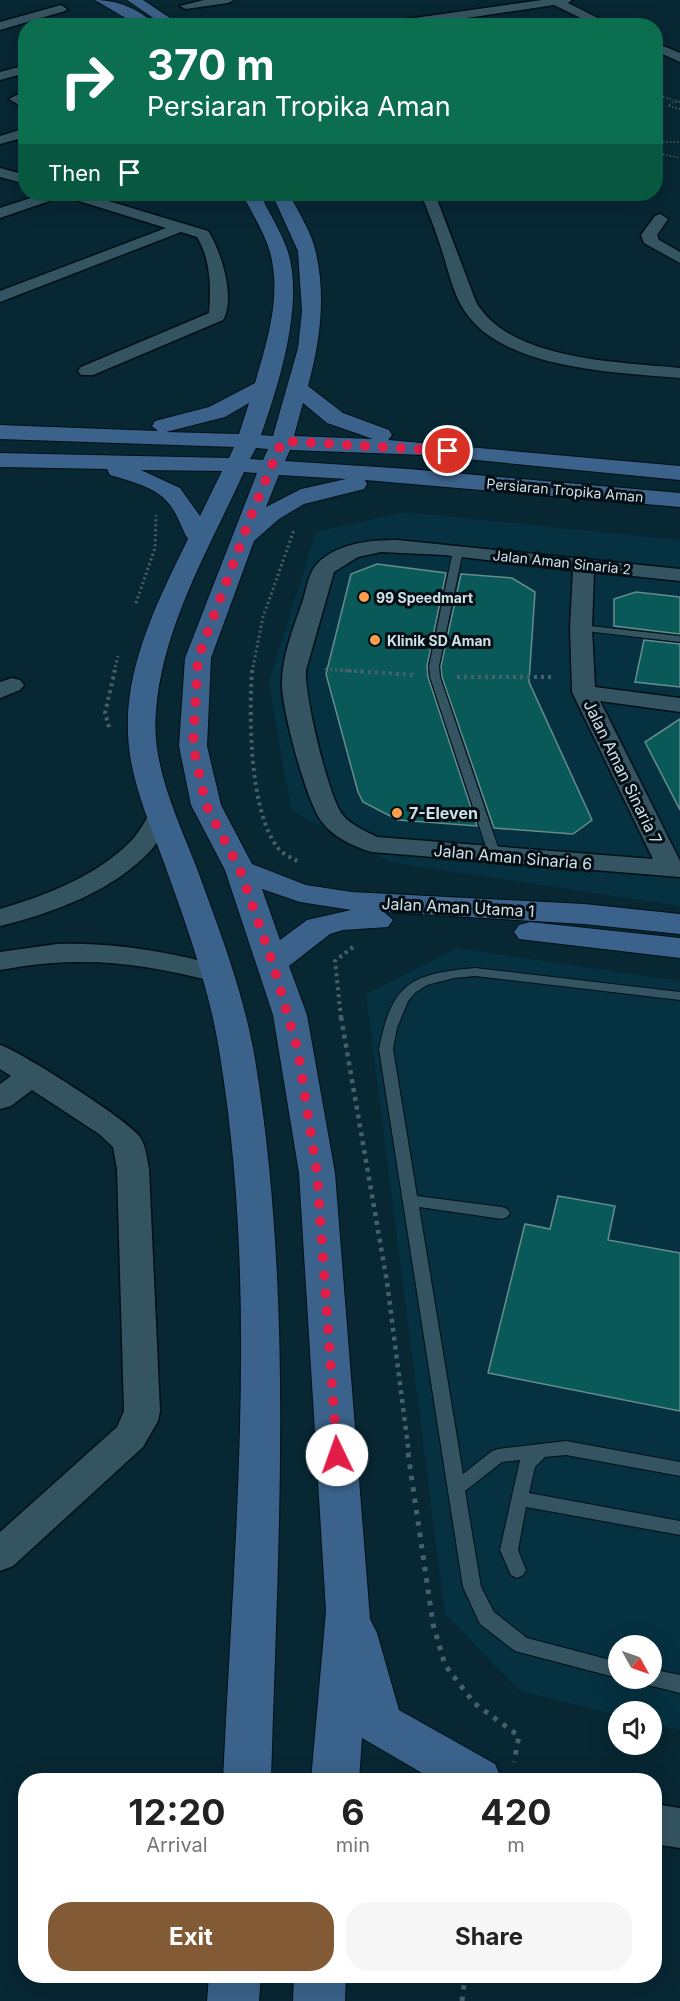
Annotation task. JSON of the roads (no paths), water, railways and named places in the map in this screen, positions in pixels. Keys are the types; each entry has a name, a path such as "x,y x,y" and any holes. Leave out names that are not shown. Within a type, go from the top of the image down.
{"street":[{"path":"102,0 138,18"},
{"path":"134,0 162,18"},
{"path":"186,6 228,0"},
{"path":"441,18 560,1 593,18"},
{"path":"29,18 61,9"},
{"path":"0,26 18,21"},
{"path":"663,50 680,58"},
{"path":"0,76 18,71"},
{"path":"0,93 18,98"},
{"path":"0,140 18,134"},
{"path":"0,172 18,178"},
{"path":"0,213 35,201"},
{"path":"87,371 217,316 218,304 212,246 203,234 94,201"},
{"path":"247,1773 261,1352 253,1174 238,1058 231,1023 196,908 151,785 141,717 150,659 183,577 242,453 276,347 282,311 283,278 279,253 254,201"},
{"path":"283,201 307,251 311,278 310,330 298,388 276,454 198,658 193,746 206,805 240,870 273,964 298,1051 317,1173 348,1611 336,1773"},
{"path":"431,201 466,298 477,317 500,336 545,353 587,364 680,373"},
{"path":"660,219 649,234 652,243 680,258"},
{"path":"0,297 181,227"},
{"path":"87,435 179,423 232,405 264,387"},
{"path":"298,388 343,423 425,448"},
{"path":"0,432 87,435 242,453 276,454"},
{"name":"Persiaran Tropika Aman","path":"276,454 425,448 680,473"},
{"path":"0,460 90,462 242,453"},
{"name":"Persiaran Tropika Aman","path":"276,454 409,476 680,500"},
{"path":"90,462 130,474 171,492 183,505 189,523 200,540"},
{"path":"242,540 274,510 310,494 334,487 409,476"},
{"name":"Jalan Aman Sinaria 2","path":"349,832 330,816 322,798 292,686 299,652 324,570 333,561 370,547 406,546 680,575"},
{"name":"Jalan Aman Sinaria 7","path":"584,565 581,628 584,692 675,869"},
{"path":"584,692 680,705"},
{"path":"0,918 48,904 100,878 140,847 162,814"},
{"name":"Jalan Aman Sinaria 6","path":"349,832 372,844 495,856 675,869"},
{"name":"Jalan Aman Utama 1","path":"240,870 300,893 352,901 584,914 680,924"},
{"name":"Jalan Aman Utama 1","path":"273,964 311,929 350,918 431,923 680,948"},
{"path":"0,961 57,951 105,950 176,962 215,973"},
{"path":"0,1055 110,1127 128,1143 133,1169 142,1411 140,1421 130,1437 0,1555"},
{"path":"0,1099 33,1075"},
{"path":"348,1611 380,1724 490,1773"},
{"path":"662,1825 680,1828"},
{"path":"234,2001 235,1983"},
{"path":"319,2001 320,1983"}],"lane":[{"path":"451,550 434,666 435,677 495,856"},
{"path":"581,628 680,639"},
{"path":"608,1667 522,1645 487,1618 472,1587 386,1049 391,1021 398,1001 415,985 444,974 475,972 680,996"},
{"path":"411,1201 502,1213"},
{"path":"457,1488 498,1456 541,1450 566,1448 680,1469"},
{"path":"517,1569 509,1550 519,1498 527,1464 541,1450"},
{"path":"519,1498 680,1528"},
{"path":"662,1680 680,1684"}],"place":[{"name":"99 Speedmart","path":"364,597"},
{"name":"Klinik SD Aman","path":"375,640"},
{"name":"7-Eleven","path":"397,813"}]}
